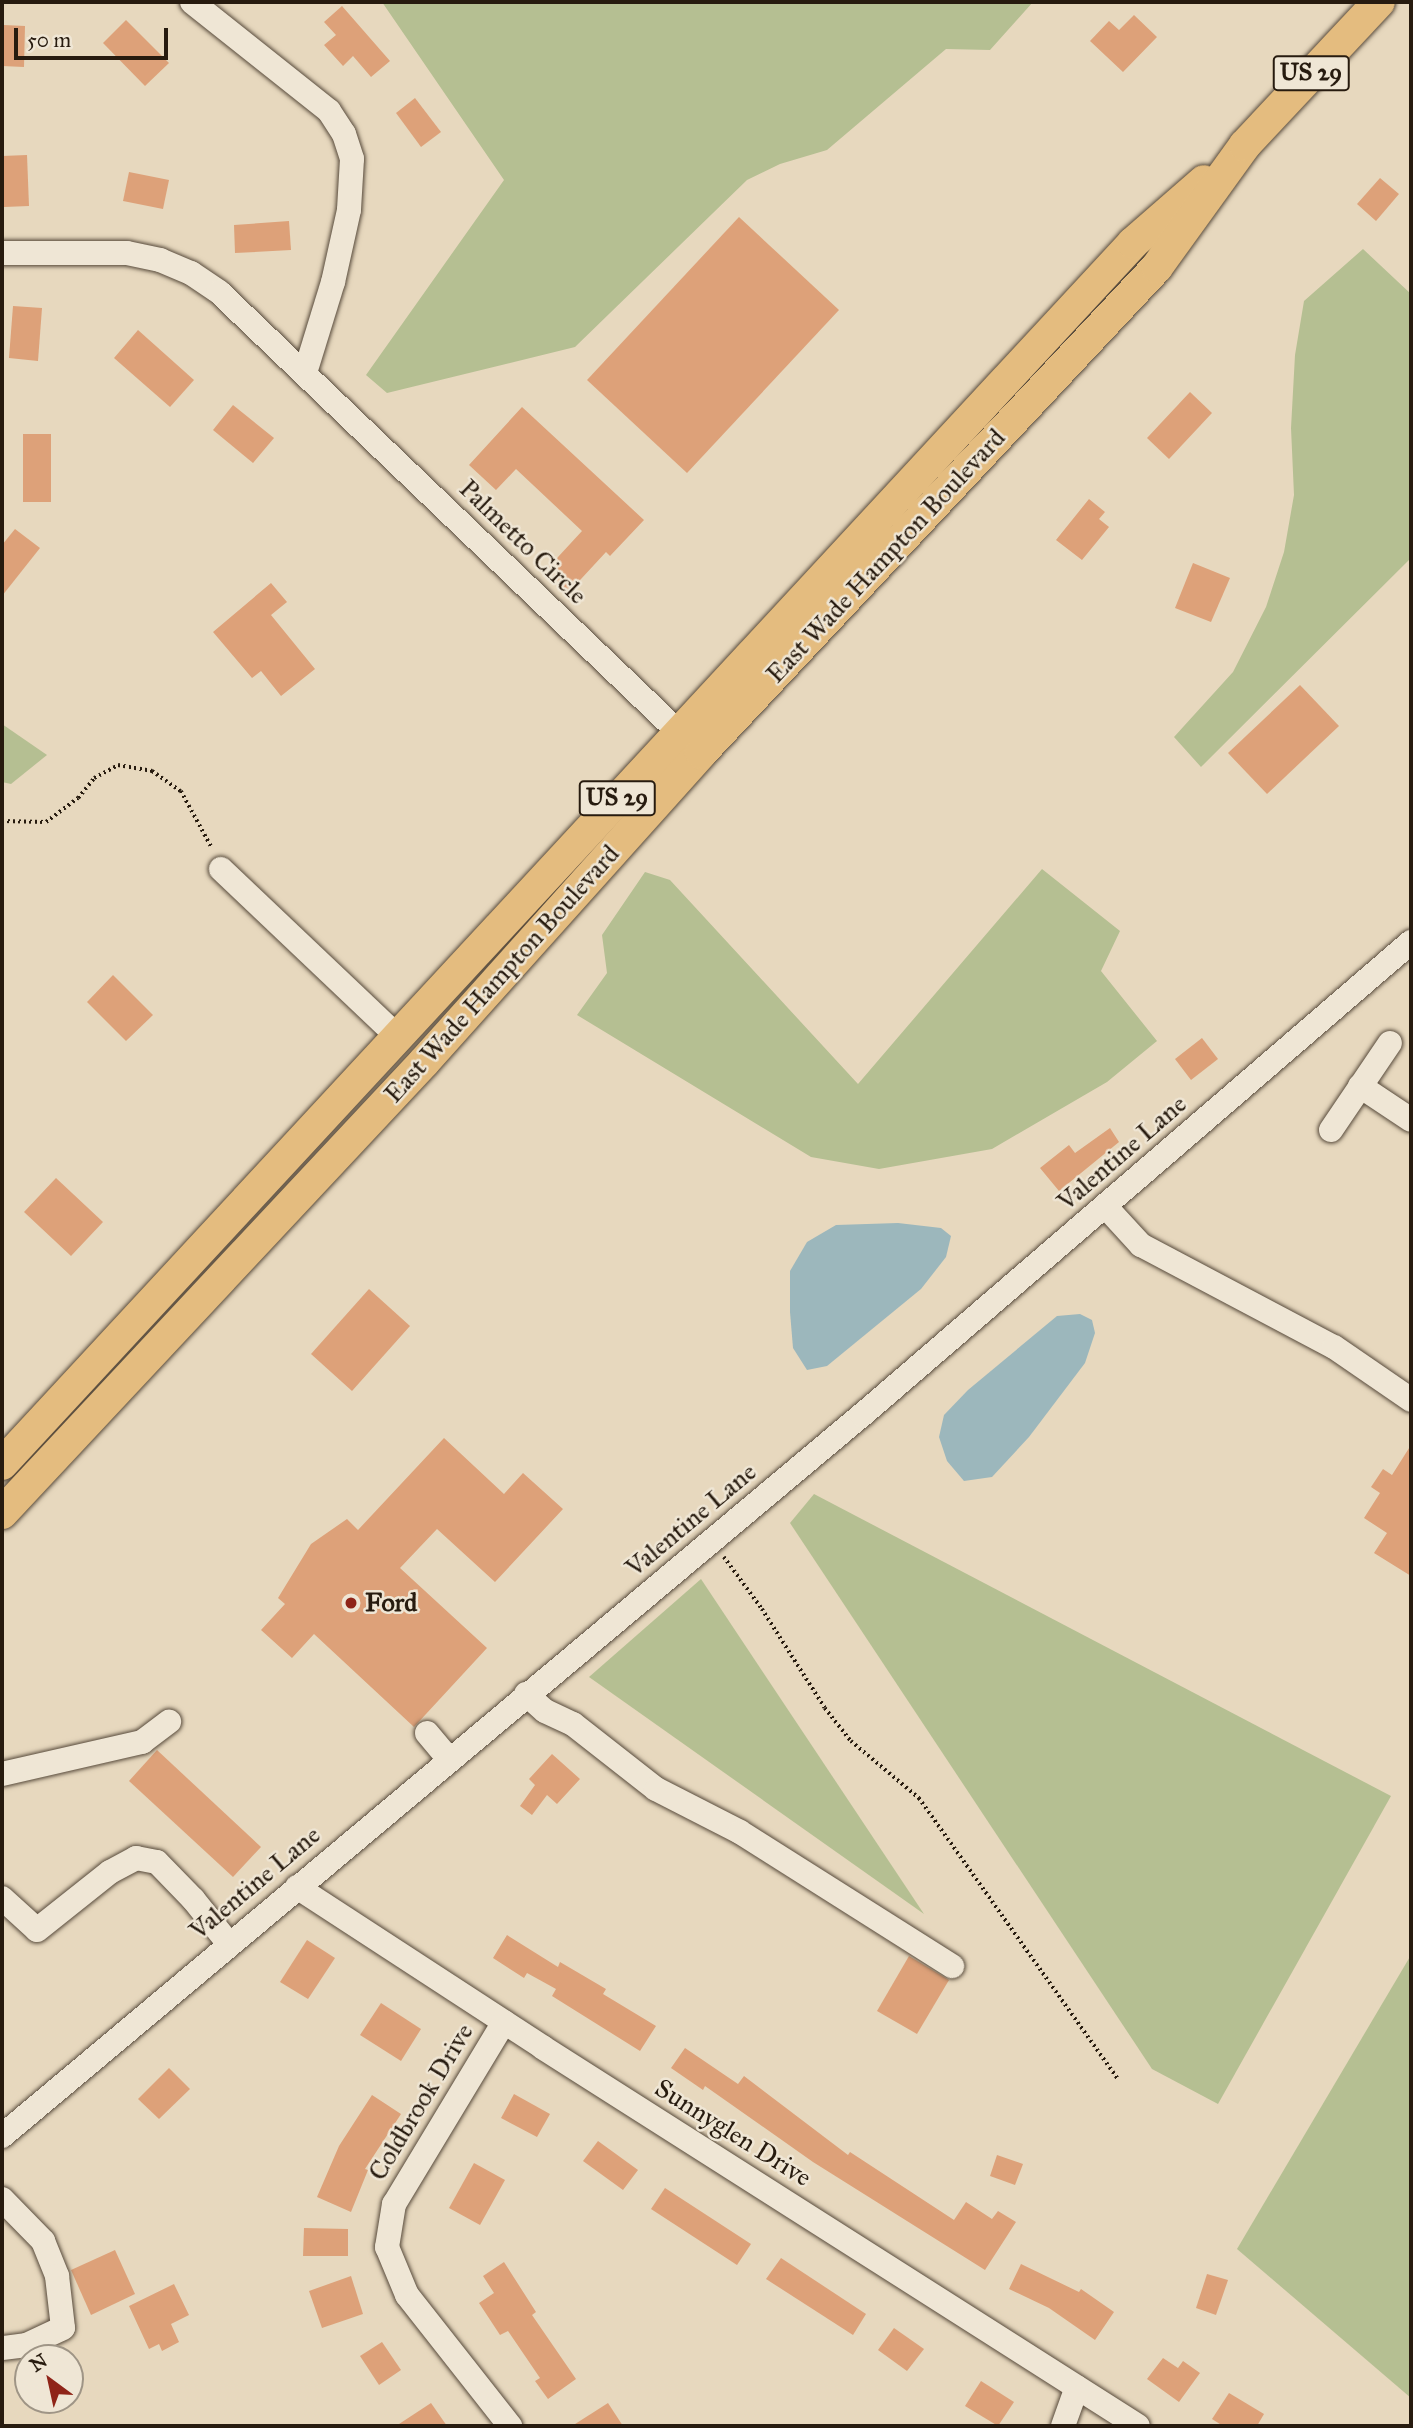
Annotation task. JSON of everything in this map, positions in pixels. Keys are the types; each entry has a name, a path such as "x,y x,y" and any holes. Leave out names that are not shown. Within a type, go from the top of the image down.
{"main road":[{"name":"East Wade Hampton Boulevard","path":"2,1464 677,732 1133,243 1245,145 1379,2"},
{"name":"East Wade Hampton Boulevard","path":"2,1513 424,1062 701,753 1157,267 1245,145"},
{"path":"1024,360 1048,384"},
{"path":"850,546 873,570"},
{"path":"744,660 767,682"}],"street":[{"path":"192,2 329,111 344,134 352,159 353,186 344,234 333,282 305,373"},
{"name":"Palmetto Circle","path":"2,253 127,253 160,260 191,273 219,292 701,753"},
{"path":"221,869 398,1037"},
{"name":"Valentine Lane","path":"2,2136 526,1694 713,1541 1106,1207 1411,942"},
{"path":"1331,1130 1390,1043"},
{"path":"1360,1086 1411,1120"},
{"path":"1106,1207 1141,1245 1334,1348 1411,1400"},
{"path":"526,1694 545,1711 573,1724 591,1737 656,1789 740,1832 952,1966"},
{"path":"2,1774 142,1742 169,1722"},
{"path":"427,1733 449,1759"},
{"path":"2,1898 37,1930 110,1871 136,1858 157,1862 193,1899 229,1944"},
{"name":"Sunnyglen Drive","path":"298,1887 1138,2426"},
{"name":"Coldbrook Drive","path":"505,2022 394,2204 387,2246 407,2295 510,2426"},
{"path":"2,2199 43,2241 57,2276 63,2328 27,2344 2,2348"},
{"path":"1063,2426 1077,2387"}],"path":[{"path":"2,821 46,822 78,798 94,778 118,765 152,771 181,791 203,827 221,869"},
{"path":"713,1541 762,1609 831,1716 859,1749 919,1798 1119,2080"}],"green space":[{"path":"382,2 1033,2 990,50 946,49 827,150 780,164 747,180 575,347 387,393 366,375 504,180"},
{"path":"1363,249 1411,294 1411,558 1201,767 1174,737 1233,672 1266,607 1284,552 1294,495 1291,428 1295,355 1304,301"},
{"path":"2,724 47,755 11,784 2,782"},
{"path":"1042,869 1120,931 1101,971 1157,1041 1107,1082 992,1149 879,1169 811,1157 577,1015 607,973 602,935 645,872 670,880 858,1084"},
{"path":"814,1494 1391,1796 1218,2104 1152,2069 790,1523"},
{"path":"701,1579 924,1914 589,1677"},
{"path":"1411,1955 1411,2398 1237,2249"}],"water":[{"path":"898,1223 941,1228 951,1236 946,1257 921,1289 827,1366 807,1370 793,1348 790,1271 807,1242 836,1225"},
{"path":"1080,1314 1092,1320 1095,1333 1085,1363 1029,1437 992,1477 964,1481 947,1461 939,1437 944,1415 968,1390 1057,1316"}],"building":[{"path":"342,6 390,61 371,77 353,56 343,66 324,45 336,35 324,22"},
{"path":"1134,15 1157,37 1123,72 1090,41 1109,21 1119,30"},
{"path":"126,20 169,63 145,86 103,43"},
{"path":"4,25 25,26 24,67 2,66"},
{"path":"415,98 441,132 421,147 396,113"},
{"path":"27,155 29,206 4,207 2,156"},
{"path":"129,172 169,180 163,209 123,201"},
{"path":"1380,178 1399,194 1376,221 1357,204"},
{"path":"739,217 839,310 687,473 587,380"},
{"path":"289,221 291,250 235,253 234,225"},
{"path":"13,306 42,308 38,361 9,358"},
{"path":"138,330 194,380 170,407 114,358"},
{"path":"1190,392 1212,413 1169,459 1147,438"},
{"path":"233,405 274,438 253,463 213,430"},
{"path":"522,407 644,520 610,556 606,552 569,592 546,570 582,531 516,469 496,490 469,465"},
{"path":"23,434 51,434 51,502 23,502"},
{"path":"1089,499 1105,512 1099,519 1109,527 1082,560 1056,540"},
{"path":"15,529 40,548 2,596 2,545"},
{"path":"1193,563 1230,578 1211,622 1175,608"},
{"path":"271,583 287,602 271,615 315,669 281,696 261,671 252,678 213,632"},
{"path":"1300,685 1339,726 1267,794 1228,753"},
{"path":"113,975 153,1015 126,1041 87,1002"},
{"path":"1202,1038 1218,1059 1191,1080 1175,1059"},
{"path":"1110,1128 1119,1142 1059,1191 1040,1168 1069,1145 1075,1153"},
{"path":"56,1178 103,1222 71,1256 24,1212"},
{"path":"369,1289 410,1326 352,1391 311,1354"},
{"path":"444,1438 504,1494 523,1473 563,1509 495,1582 437,1529 400,1568 487,1648 414,1727 314,1634 292,1658 261,1630 285,1604 278,1598 311,1544 347,1519 358,1530"},
{"path":"1411,1445 1411,1576 1374,1553 1387,1533 1364,1518 1380,1493 1371,1487 1383,1469 1392,1475"},
{"path":"157,1750 261,1847 233,1877 129,1781"},
{"path":"552,1754 580,1779 557,1804 547,1795 532,1815 520,1806 535,1785 529,1779"},
{"path":"507,1935 558,1967 560,1962 606,1989 603,1994 656,2026 640,2051 552,1996 556,1989 527,1973 524,1978 493,1958"},
{"path":"307,1940 335,1958 308,1999 280,1982"},
{"path":"909,1956 949,1980 917,2034 877,2011"},
{"path":"381,2003 421,2029 401,2061 360,2035"},
{"path":"685,2048 738,2084 744,2076 848,2155 850,2152 954,2220 966,2202 992,2219 998,2211 1016,2222 985,2270 813,2162 705,2086 703,2090 671,2068"},
{"path":"169,2068 190,2089 159,2119 138,2099"},
{"path":"514,2094 550,2114 537,2137 501,2118"},
{"path":"372,2095 401,2114 365,2169 368,2170 351,2212 317,2197 339,2146"},
{"path":"598,2141 638,2170 623,2190 583,2161"},
{"path":"997,2155 1023,2164 1015,2185 990,2176"},
{"path":"474,2163 505,2180 480,2225 449,2208"},
{"path":"665,2188 751,2244 737,2265 651,2209"},
{"path":"304,2228 348,2229 348,2256 303,2256"},
{"path":"115,2250 135,2294 91,2315 71,2270"},
{"path":"781,2258 866,2314 853,2335 766,2279"},
{"path":"504,2262 536,2312 532,2315 576,2379 548,2399 535,2381 540,2378 508,2331 500,2335 479,2303 494,2293 483,2276"},
{"path":"1021,2264 1079,2292 1081,2289 1114,2312 1095,2340 1049,2308 1009,2289"},
{"path":"1207,2274 1228,2280 1216,2315 1196,2308"},
{"path":"351,2276 363,2314 322,2328 309,2291"},
{"path":"174,2284 189,2315 171,2324 179,2342 162,2351 159,2344 149,2349 129,2306"},
{"path":"894,2328 924,2349 907,2371 878,2350"},
{"path":"382,2342 401,2370 379,2385 360,2356"},
{"path":"1163,2358 1178,2368 1183,2361 1200,2373 1179,2402 1147,2379"},
{"path":"981,2381 1014,2402 998,2426 965,2406"},
{"path":"1229,2393 1264,2414 1257,2426 1223,2426 1212,2419"},
{"path":"431,2403 447,2426 396,2426"},
{"path":"608,2403 623,2426 572,2426"}],"place":[{"name":"Ford","path":"351,1603"}]}
